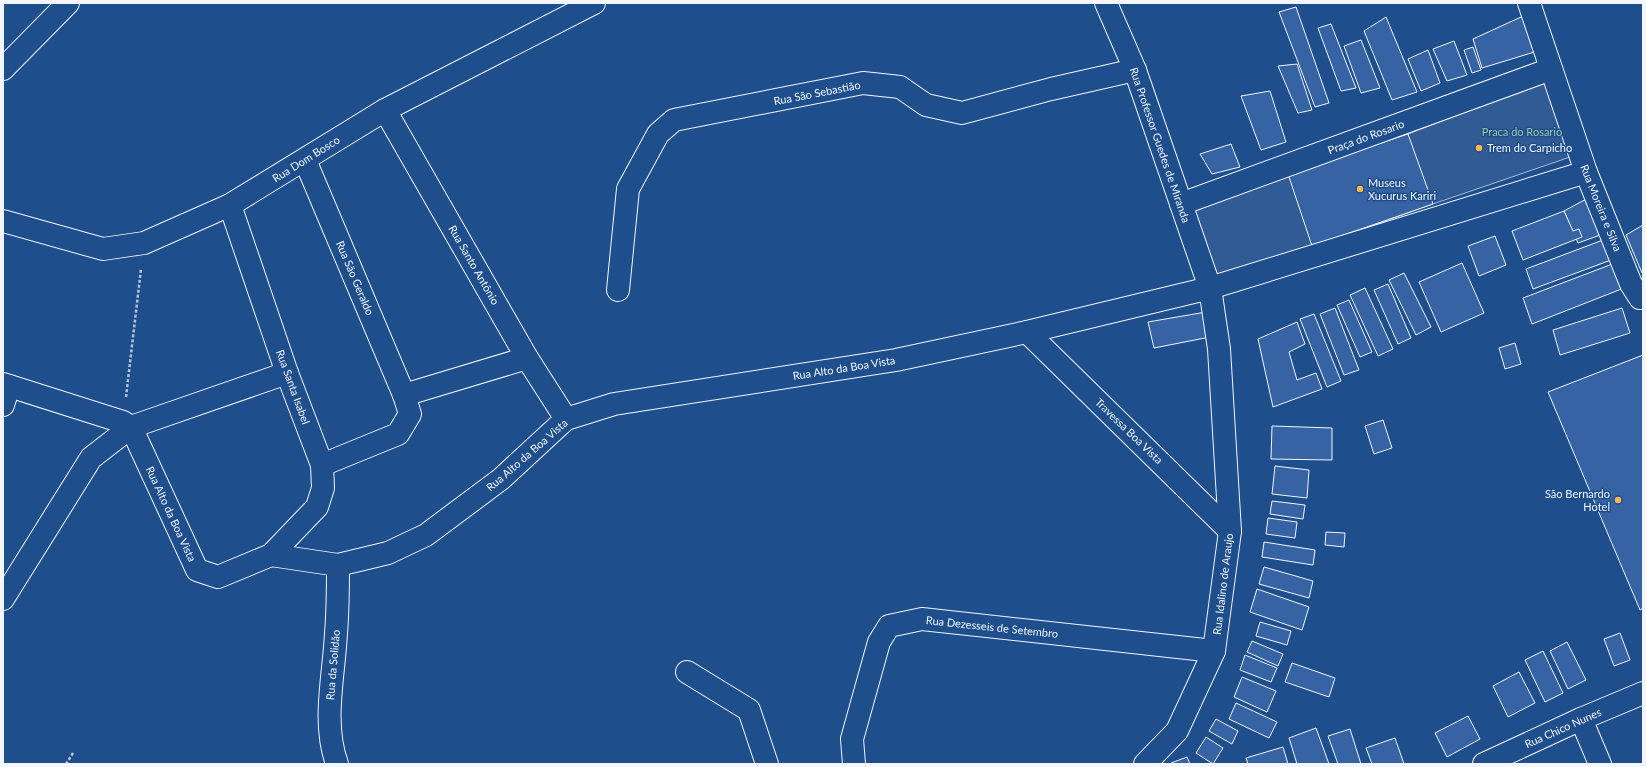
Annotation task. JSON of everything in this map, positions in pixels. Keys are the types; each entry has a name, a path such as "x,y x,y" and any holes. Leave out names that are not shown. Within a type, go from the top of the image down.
{"street":[{"path":"3,69 68,3"},
{"name":"Rua Dom Bosco","path":"3,221 103,249 144,242 230,205 385,110 594,3"},
{"name":"Rua Professor Guedes de Miranda","path":"1106,3 1135,70 1210,288"},
{"name":"Rua Moreira e Silva","path":"1529,3 1586,172 1631,284 1642,298"},
{"name":"Praça do Rosario","path":"1181,204 1551,69"},
{"name":"Rua São Sebastião","path":"618,290 628,189 658,134 674,120 863,83 900,88 926,105 962,114 1051,89 1135,70"},
{"name":"Rua Santo Antônio","path":"385,110 527,358 566,419"},
{"name":"Rua São Geraldo","path":"305,160 404,395 410,414 398,434 322,465"},
{"path":"1210,288 1586,172"},
{"name":"Rua Santa Isabel","path":"230,205 287,373 322,465 323,488 317,507 271,554"},
{"name":"Rua Alto da Boa Vista","path":"127,425 197,570 218,577 271,554 338,565 388,553 426,535 500,480 566,419 614,404 896,360 1027,332 1210,288"},
{"name":"Rua Idalino de Araujo","path":"1145,764 1177,731 1214,650 1230,531 1219,349 1210,288"},
{"name":"Travessa Boa Vista","path":"1027,332 1230,531"},
{"path":"404,395 527,358"},
{"path":"3,599 91,458 127,425 287,373"},
{"path":"5,392 127,425"},
{"name":"Rua da Solidão","path":"337,764 332,750 329,714 336,632 338,565"},
{"name":"Rua Dezesseis de Setembro","path":"854,764 852,739 879,642 889,626 922,619 1214,650"},
{"path":"687,672 749,710 766,764"},
{"name":"Rua Chico Nunes","path":"1484,764 1643,693"},
{"path":"1582,719 1600,764"}],"path":[{"path":"127,425 144,242"},
{"path":"66,764 73,753"}],"shaded area":[{"name":"Praca do Rosario","path":"1548,80 1573,156 1433,204 1218,281 1193,207 1293,171 1408,134"}],"building":[{"path":"1296,7 1329,103 1315,107 1279,12"},
{"path":"1532,12 1541,50 1482,68 1473,39"},
{"path":"1386,17 1417,92 1392,100 1364,31"},
{"path":"1331,24 1356,88 1341,91 1318,28"},
{"path":"1361,40 1380,88 1361,93 1344,46"},
{"path":"1454,41 1467,75 1447,81 1433,49"},
{"path":"1473,47 1481,70 1472,73 1464,50"},
{"path":"1428,50 1440,83 1421,91 1408,59"},
{"path":"1297,64 1312,110 1298,113 1278,66"},
{"path":"1270,91 1286,142 1261,150 1241,96"},
{"name":"Museus Xucurus Kariri","path":"1408,134 1433,204 1312,246 1288,174"},
{"path":"1231,144 1240,167 1212,174 1200,154"},
{"path":"1590,197 1603,234 1578,243 1564,211"},
{"path":"1564,211 1573,231 1579,229 1582,237 1523,260 1512,231"},
{"path":"1643,225 1643,272 1642,273 1626,235"},
{"path":"1495,236 1506,265 1479,276 1468,246"},
{"path":"1603,240 1611,260 1533,289 1526,269"},
{"path":"1462,263 1484,313 1441,332 1419,282"},
{"path":"1615,263 1624,288 1532,324 1523,298"},
{"path":"1404,273 1431,327 1416,335 1389,280"},
{"path":"1388,284 1411,338 1398,344 1374,290"},
{"path":"1365,288 1393,349 1378,356 1350,295"},
{"path":"1349,300 1372,352 1360,357 1337,305"},
{"path":"1335,308 1359,370 1344,375 1320,314"},
{"path":"1622,308 1630,333 1560,355 1553,330"},
{"path":"1206,312 1210,337 1154,348 1148,322"},
{"path":"1314,314 1341,381 1327,387 1300,319"},
{"path":"1297,322 1305,344 1289,352 1297,380 1316,373 1322,389 1273,407 1258,339"},
{"path":"1515,343 1521,364 1505,369 1499,348"},
{"name":"São Bernardo Hotel","path":"1643,355 1643,608 1640,610 1548,392"},
{"path":"1383,420 1392,448 1374,454 1365,426"},
{"path":"1272,426 1332,428 1332,460 1271,459"},
{"path":"1275,466 1309,470 1307,498 1272,494"},
{"path":"1272,501 1305,505 1303,519 1270,514"},
{"path":"1268,518 1297,522 1295,538 1266,534"},
{"path":"1326,532 1345,533 1344,547 1325,545"},
{"path":"1264,542 1315,550 1313,565 1262,557"},
{"path":"1264,567 1313,581 1309,598 1259,584"},
{"path":"1257,589 1309,607 1302,630 1250,612"},
{"path":"1260,622 1291,631 1287,645 1256,636"},
{"path":"1620,633 1630,660 1614,666 1604,639"},
{"path":"1252,641 1283,654 1278,666 1247,652"},
{"path":"1567,642 1586,680 1568,689 1550,651"},
{"path":"1543,651 1563,693 1545,702 1525,660"},
{"path":"1245,655 1277,668 1271,682 1240,670"},
{"path":"1292,663 1335,678 1329,697 1285,682"},
{"path":"1519,672 1535,703 1508,717 1493,686"},
{"path":"1242,677 1276,691 1267,712 1234,697"},
{"path":"1236,703 1277,722 1269,738 1229,719"},
{"path":"1468,716 1480,739 1447,757 1435,733"},
{"path":"1216,719 1238,731 1232,744 1209,731"},
{"path":"1316,728 1329,764 1297,764 1289,738"},
{"path":"1350,729 1361,764 1338,764 1328,736"},
{"path":"1206,737 1223,748 1213,764 1196,753"},
{"path":"1395,738 1404,764 1372,764 1366,748"},
{"path":"1283,747 1288,764 1248,764 1246,758"},
{"path":"1187,757 1190,764 1171,763"}],"place":[{"name":"Trem do Carpicho","path":"1479,148"},
{"name":"Museus Xucurus Kariri","path":"1360,189"},
{"name":"São Bernardo Hotel","path":"1618,500"}]}
